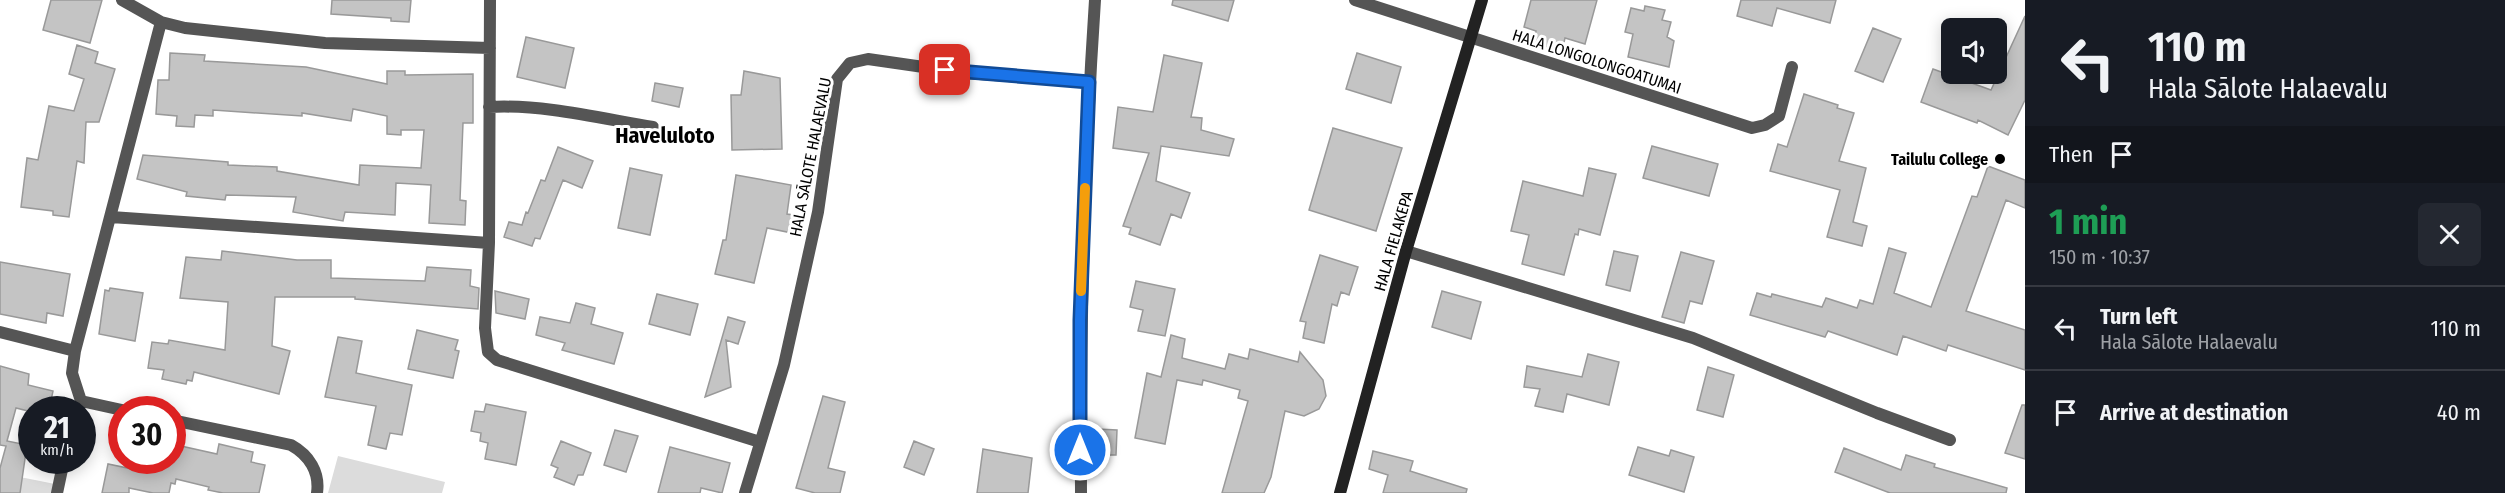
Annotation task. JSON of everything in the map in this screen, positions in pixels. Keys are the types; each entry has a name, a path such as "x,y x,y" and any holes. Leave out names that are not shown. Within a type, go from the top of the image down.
{"street":[{"path":"122,0 161,22 185,28 325,43 490,48"},
{"path":"490,0 489,243 485,342 488,352 497,360 760,442"},
{"path":"1081,493 1080,320 1089,82 1095,0"},
{"name":"HALA LONGOLONGOATUMAI","path":"1355,0 1752,128 1779,116 1792,67"},
{"name":"HALA FIELAKEPA","path":"1340,493 1406,251 1482,0"},
{"path":"77,396 72,373 75,351 161,22"},
{"name":"HALA SĀLOTE HALAEVALU","path":"746,493 784,365 818,212 837,79 850,63 868,59 965,73 1089,82"},
{"path":"489,107 506,106 560,111 653,127"},
{"path":"111,218 489,243"},
{"path":"1406,251 1693,338 1877,413 1950,440"},
{"path":"0,332 75,351"},
{"path":"186,423 291,445 304,452 312,464 316,476 317,493"},
{"path":"57,493 61,474"}],"shaded area":[{"path":"338,456 445,482 442,493 328,493"},
{"path":"0,473 55,484 53,493 0,493"}],"building":[{"path":"51,0 102,0 90,43 43,30"},
{"path":"332,0 411,0 409,22 391,21 391,18 331,14"},
{"path":"1173,0 1234,0 1228,21 1172,5"},
{"path":"1531,0 1597,0 1585,44 1565,38 1562,51 1533,43 1536,31 1524,27"},
{"path":"1741,0 1836,0 1830,23 1777,8 1772,26 1737,16"},
{"path":"1645,6 1665,10 1662,20 1671,22 1667,37 1674,41 1669,67 1628,57 1633,34 1625,32 1631,8 1644,11"},
{"path":"2025,16 2025,100 2008,135 1978,120 1977,123 1921,102 1933,69 1941,72 1941,84 1974,84 1991,90 1994,84 2007,84 2007,55"},
{"path":"1873,28 1901,39 1883,82 1855,71"},
{"path":"526,37 574,48 565,88 517,77"},
{"path":"77,45 98,52 95,63 115,69 99,122 86,122 84,163 77,161 69,217 53,215 53,211 21,207 27,158 38,160 49,106 74,111 84,79 69,74"},
{"path":"170,53 205,55 204,61 306,67 387,84 387,71 405,71 405,75 473,74 473,123 463,123 460,200 466,201 465,225 429,223 431,185 396,183 395,215 345,212 343,221 293,212 296,197 226,195 225,200 186,196 187,192 137,179 143,155 228,162 228,165 277,167 277,171 359,185 360,165 421,168 424,130 401,130 401,135 387,134 387,116 353,109 351,121 302,113 302,116 213,110 213,116 195,115 194,127 176,126 177,116 156,114 158,80 169,80"},
{"path":"1357,53 1401,67 1391,103 1346,89"},
{"path":"1164,55 1202,63 1191,117 1202,118 1201,130 1234,139 1229,156 1161,146 1156,181 1190,193 1181,218 1171,214 1160,245 1129,234 1131,228 1123,226 1149,153 1113,148 1118,107 1153,112"},
{"path":"744,71 780,78 782,149 732,150 731,95 741,95"},
{"path":"655,83 683,88 679,107 652,101"},
{"path":"1804,94 1854,113 1839,161 1866,168 1853,222 1867,226 1862,246 1827,237 1840,190 1770,171 1778,144 1787,147"},
{"path":"1333,128 1402,148 1376,231 1309,210"},
{"path":"1652,146 1718,164 1709,196 1643,178"},
{"path":"558,147 593,161 582,188 563,180 540,239 535,238 532,246 504,237 509,222 522,225 541,180 545,181"},
{"path":"1988,166 2025,180 2025,208 2006,200 1966,311 2025,330 2025,370 1948,345 1946,351 1903,336 1897,355 1828,331 1825,337 1750,315 1757,293 1771,297 1772,294 1822,307 1826,298 1857,308 1860,300 1873,304 1889,248 1906,253 1894,293 1931,307 1972,196 1977,197"},
{"path":"630,168 662,175 650,235 618,228"},
{"path":"1589,168 1616,174 1600,235 1579,229 1578,235 1575,234 1564,275 1522,264 1529,235 1511,231 1523,181 1583,196"},
{"path":"736,175 791,185 787,214 800,216 797,234 767,228 754,283 715,274 723,240 726,240"},
{"path":"222,251 297,260 331,260 331,278 425,281 427,267 471,270 470,286 479,288 478,309 355,299 355,297 275,297 272,346 290,351 279,394 194,372 192,381 187,380 186,384 162,379 164,370 148,368 152,342 168,344 169,340 225,350 228,302 180,298 186,257 221,260"},
{"path":"1614,251 1638,256 1630,291 1606,285"},
{"path":"1681,252 1714,261 1702,304 1690,301 1684,323 1662,317"},
{"path":"1320,255 1358,267 1349,295 1341,292 1337,306 1332,304 1324,343 1303,338 1306,322 1300,321"},
{"path":"0,262 70,274 63,316 47,313 46,323 0,314"},
{"path":"1136,281 1175,289 1165,336 1138,331 1143,310 1130,307"},
{"path":"110,288 143,293 135,341 99,334 105,290 109,291"},
{"path":"495,291 529,299 525,319 496,313"},
{"path":"1442,291 1481,302 1471,339 1432,327"},
{"path":"657,294 698,304 690,335 649,324"},
{"path":"576,303 595,308 591,324 623,333 614,364 562,350 565,343 536,335 540,317 570,323"},
{"path":"728,317 745,322 738,344 726,340 731,387 705,397"},
{"path":"417,330 458,340 455,350 459,351 453,378 408,369"},
{"path":"1171,335 1185,339 1182,358 1225,369 1229,354 1248,359 1250,349 1298,362 1300,352 1323,380 1326,396 1319,409 1304,416 1285,411 1271,477 1264,493 1222,493 1248,401 1238,398 1240,390 1203,380 1202,385 1177,380 1165,444 1135,438 1147,373 1161,377"},
{"path":"338,337 362,341 356,373 412,385 402,435 390,433 386,449 368,445 376,406 325,397"},
{"path":"1588,354 1619,362 1609,405 1567,394 1563,412 1535,406 1540,389 1524,387 1527,366 1582,377"},
{"path":"0,366 29,374 28,385 53,391 52,396 18,396 18,408 16,408 7,441 18,443 18,474 23,474 20,493 0,493 0,468 6,446 0,445"},
{"path":"1708,367 1734,375 1723,417 1697,410"},
{"path":"823,396 845,402 828,468 845,472 840,493 815,493 796,488"},
{"path":"486,404 526,412 516,465 485,459 488,443 480,441 481,433 471,431 475,411 484,412"},
{"path":"2022,405 2025,405 2025,459 2005,453"},
{"path":"1097,429 1117,430 1116,455 1096,455"},
{"path":"615,430 638,436 626,472 604,465"},
{"path":"561,441 591,453 583,475 578,475 574,485 554,477 558,468 551,465"},
{"path":"914,441 934,449 924,475 904,467"},
{"path":"219,444 253,452 251,462 265,465 259,493 223,493 176,479 175,484 171,483 169,493 153,493 129,488 129,493 102,493 108,464 108,474 186,474 186,447 217,454"},
{"path":"670,447 730,463 722,493 701,488 700,493 658,493"},
{"path":"1638,447 1669,456 1671,450 1694,457 1684,492 1629,475"},
{"path":"1844,448 1901,470 1906,455 1935,464 1934,467 2007,488 2006,493 1890,493 1835,472"},
{"path":"983,449 1032,458 1028,493 977,493"},
{"path":"1373,451 1413,461 1410,471 1467,489 1466,493 1383,493 1388,475 1369,469"}],"slow traffic":[{"path":"1081,291 1085,188"}],"place":[{"name":"Tailulu College","path":"2000,159"}],"district":[{"name":"Haveluloto","path":"665,135"}],"route":[{"path":"945,70 1089,82 1080,320 1080,450"}]}
